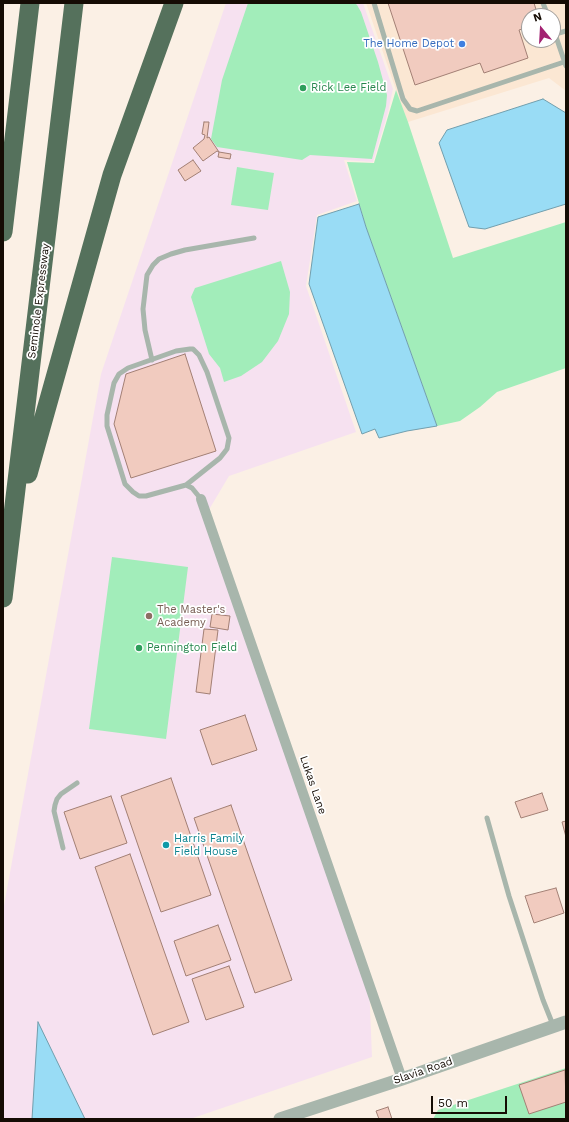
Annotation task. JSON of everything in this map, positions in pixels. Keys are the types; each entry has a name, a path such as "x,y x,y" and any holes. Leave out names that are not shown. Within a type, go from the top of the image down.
{"highway":[{"path":"3,232 30,3"},
{"name":"Seminole Expressway","path":"3,598 74,3"},
{"path":"11,535 112,175 174,3"}],"street":[{"name":"Lukas Lane","path":"201,499 402,1079"},
{"name":"Slavia Road","path":"280,1119 402,1079 560,1024"}],"lane":[{"path":"374,3 403,99 410,110 417,111 565,64 560,48"},
{"path":"152,360 145,330 143,309 147,275 153,265 160,259 185,250 254,238"},
{"path":"190,348 196,351 207,372 229,438 227,449 220,458 186,485 146,496 139,496 125,484 107,426 107,415 117,377 128,368 152,360 176,351 190,348"},
{"path":"186,485 192,488 201,499"},
{"path":"63,848 54,811 56,799 77,783"},
{"path":"487,818 509,896 543,1000 560,1024"}],"shaded area":[{"name":"The Master's Academy","path":"226,3 363,3 393,89 388,112 373,162 344,160 357,201 317,215 306,286 356,432 229,476 207,513 369,984 372,1057 190,1119 3,1119 3,911 101,374"},
{"path":"366,3 566,3 566,91 549,78 408,122"}],"green space":[{"name":"Rick Lee Field","path":"248,3 355,3 357,5 361,12 378,62 387,95 386,106 372,159 310,155 302,160 217,147 211,139 222,80"},
{"path":"396,90 453,258 566,222 566,368 497,392 480,407 460,421 437,426 366,227 347,162 374,163"},
{"path":"237,167 274,173 268,210 231,205"},
{"path":"281,261 290,292 289,314 278,341 262,362 241,376 224,382 220,368 209,354 191,297 195,288"},
{"name":"Pennington Field","path":"112,557 188,567 166,739 89,729"},
{"path":"566,1068 566,1119 433,1119 438,1110"}],"water":[{"path":"543,99 566,113 566,204 485,229 469,227 439,143 447,130"},
{"path":"359,204 437,426 379,438 375,429 362,434 309,284 318,217"},
{"path":"38,1022 85,1119 32,1119"}],"building":[{"name":"The Home Depot","path":"388,3 534,3 536,8 521,8 521,29 519,30 521,36 521,48 525,48 528,58 484,73 480,63 415,85"},
{"path":"204,122 209,122 207,138 209,137 219,152 217,151 203,161 193,148 204,139 205,135 202,134"},
{"path":"219,152 231,154 230,159 218,157"},
{"path":"193,160 201,171 185,181 178,170"},
{"path":"185,354 216,451 131,478 114,424 126,374"},
{"path":"212,614 230,616 228,630 210,627"},
{"path":"204,629 218,630 210,694 196,692"},
{"path":"245,715 257,750 212,765 200,730"},
{"name":"Harris Family Field House","path":"171,778 211,895 161,912 121,796"},
{"path":"542,793 548,810 521,818 515,802"},
{"path":"111,796 127,843 80,859 64,812"},
{"path":"231,805 292,980 255,993 194,818"},
{"path":"566,821 566,837 562,822"},
{"path":"130,854 189,1022 153,1035 95,867"},
{"path":"556,888 564,913 534,923 525,896"},
{"path":"218,925 231,960 186,976 174,941"},
{"path":"229,966 244,1007 206,1020 192,979"},
{"path":"565,1070 566,1102 529,1114 519,1085"},
{"path":"388,1107 392,1119 379,1119 376,1111"}],"place":[{"name":"The Home Depot","path":"462,44"},
{"name":"Rick Lee Field","path":"303,88"},
{"name":"The Master's Academy","path":"149,616"},
{"name":"Pennington Field","path":"139,648"},
{"name":"Harris Family Field House","path":"166,845"}]}
